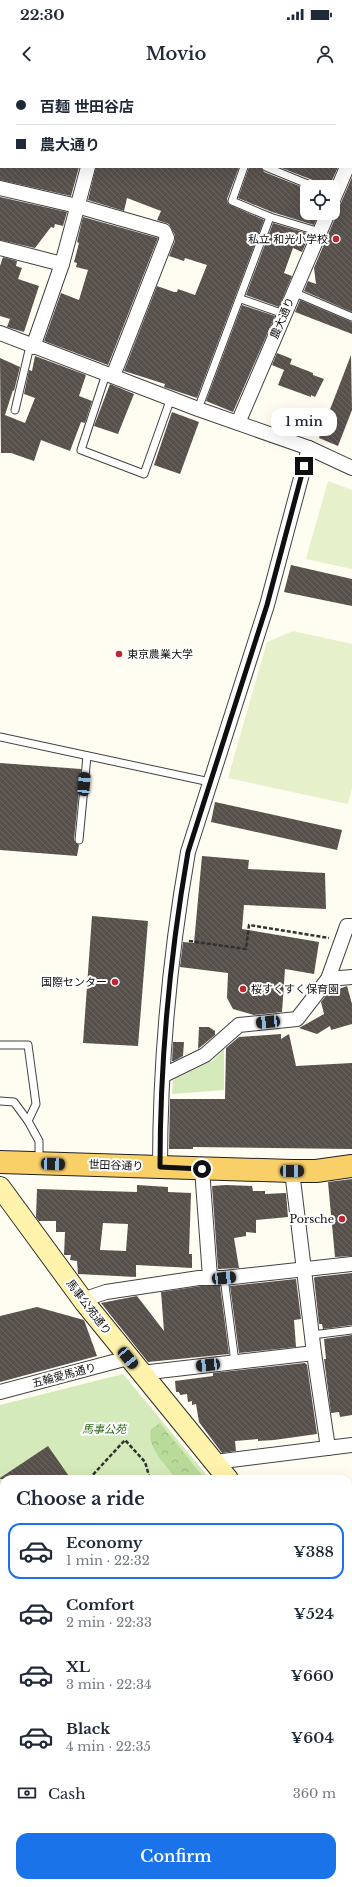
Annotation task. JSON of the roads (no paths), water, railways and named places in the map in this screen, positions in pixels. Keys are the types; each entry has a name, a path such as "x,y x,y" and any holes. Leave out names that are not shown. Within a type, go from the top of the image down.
{"main road":[{"name":"世田谷通り","path":"0,1162 292,1171 316,1171 352,1166"}],"street":[{"path":"31,346 62,264 88,168"},
{"path":"340,183 347,168"},
{"path":"0,188 77,206 164,232 167,238 109,375"},
{"name":"農大通り","path":"238,423 325,220"},
{"path":"0,248 62,264"},
{"path":"0,333 198,409 309,448 352,468"},
{"path":"160,1167 167,1013 188,852 267,605 309,448"},
{"path":"164,1075 205,1055 240,1025 297,1019 328,979 347,926 352,926"},
{"path":"328,979 352,977"},
{"path":"202,1169 210,1277"},
{"path":"292,1171 314,1353 328,1448"},
{"name":"馬事公苑通り","path":"0,1187 85,1303 225,1475"},
{"path":"85,1303 91,1297 106,1292 210,1277 224,1278 352,1264"},
{"name":"五輪愛馬通り","path":"0,1392 134,1365 235,1362 314,1353"},
{"path":"215,1462 352,1445"}],"lane":[{"path":"244,168 232,201 270,216 320,232"},
{"path":"268,168 300,181"},
{"path":"198,409 241,299 270,216"},
{"path":"293,292 352,317"},
{"path":"241,299 284,314"},
{"path":"16,410 31,346"},
{"path":"109,375 80,450 137,472 144,474 171,398"},
{"path":"0,737 210,782"},
{"path":"79,840 87,756"},
{"path":"0,1045 28,1045 36,1104 28,1121"},
{"path":"0,1101 14,1102 28,1121 39,1141 39,1163"},
{"path":"224,1278 235,1362"},
{"path":"312,1335 352,1330"}],"place":[{"name":"私立 和光小学校","path":"336,239"},
{"name":"東京農業大学","path":"119,654"},
{"name":"国際センター","path":"115,982"},
{"name":"桜すくすく保育園","path":"243,989"},
{"name":"Porsche","path":"342,1219"}],"park label":[{"name":"馬事公苑","path":"104,1429"}]}
